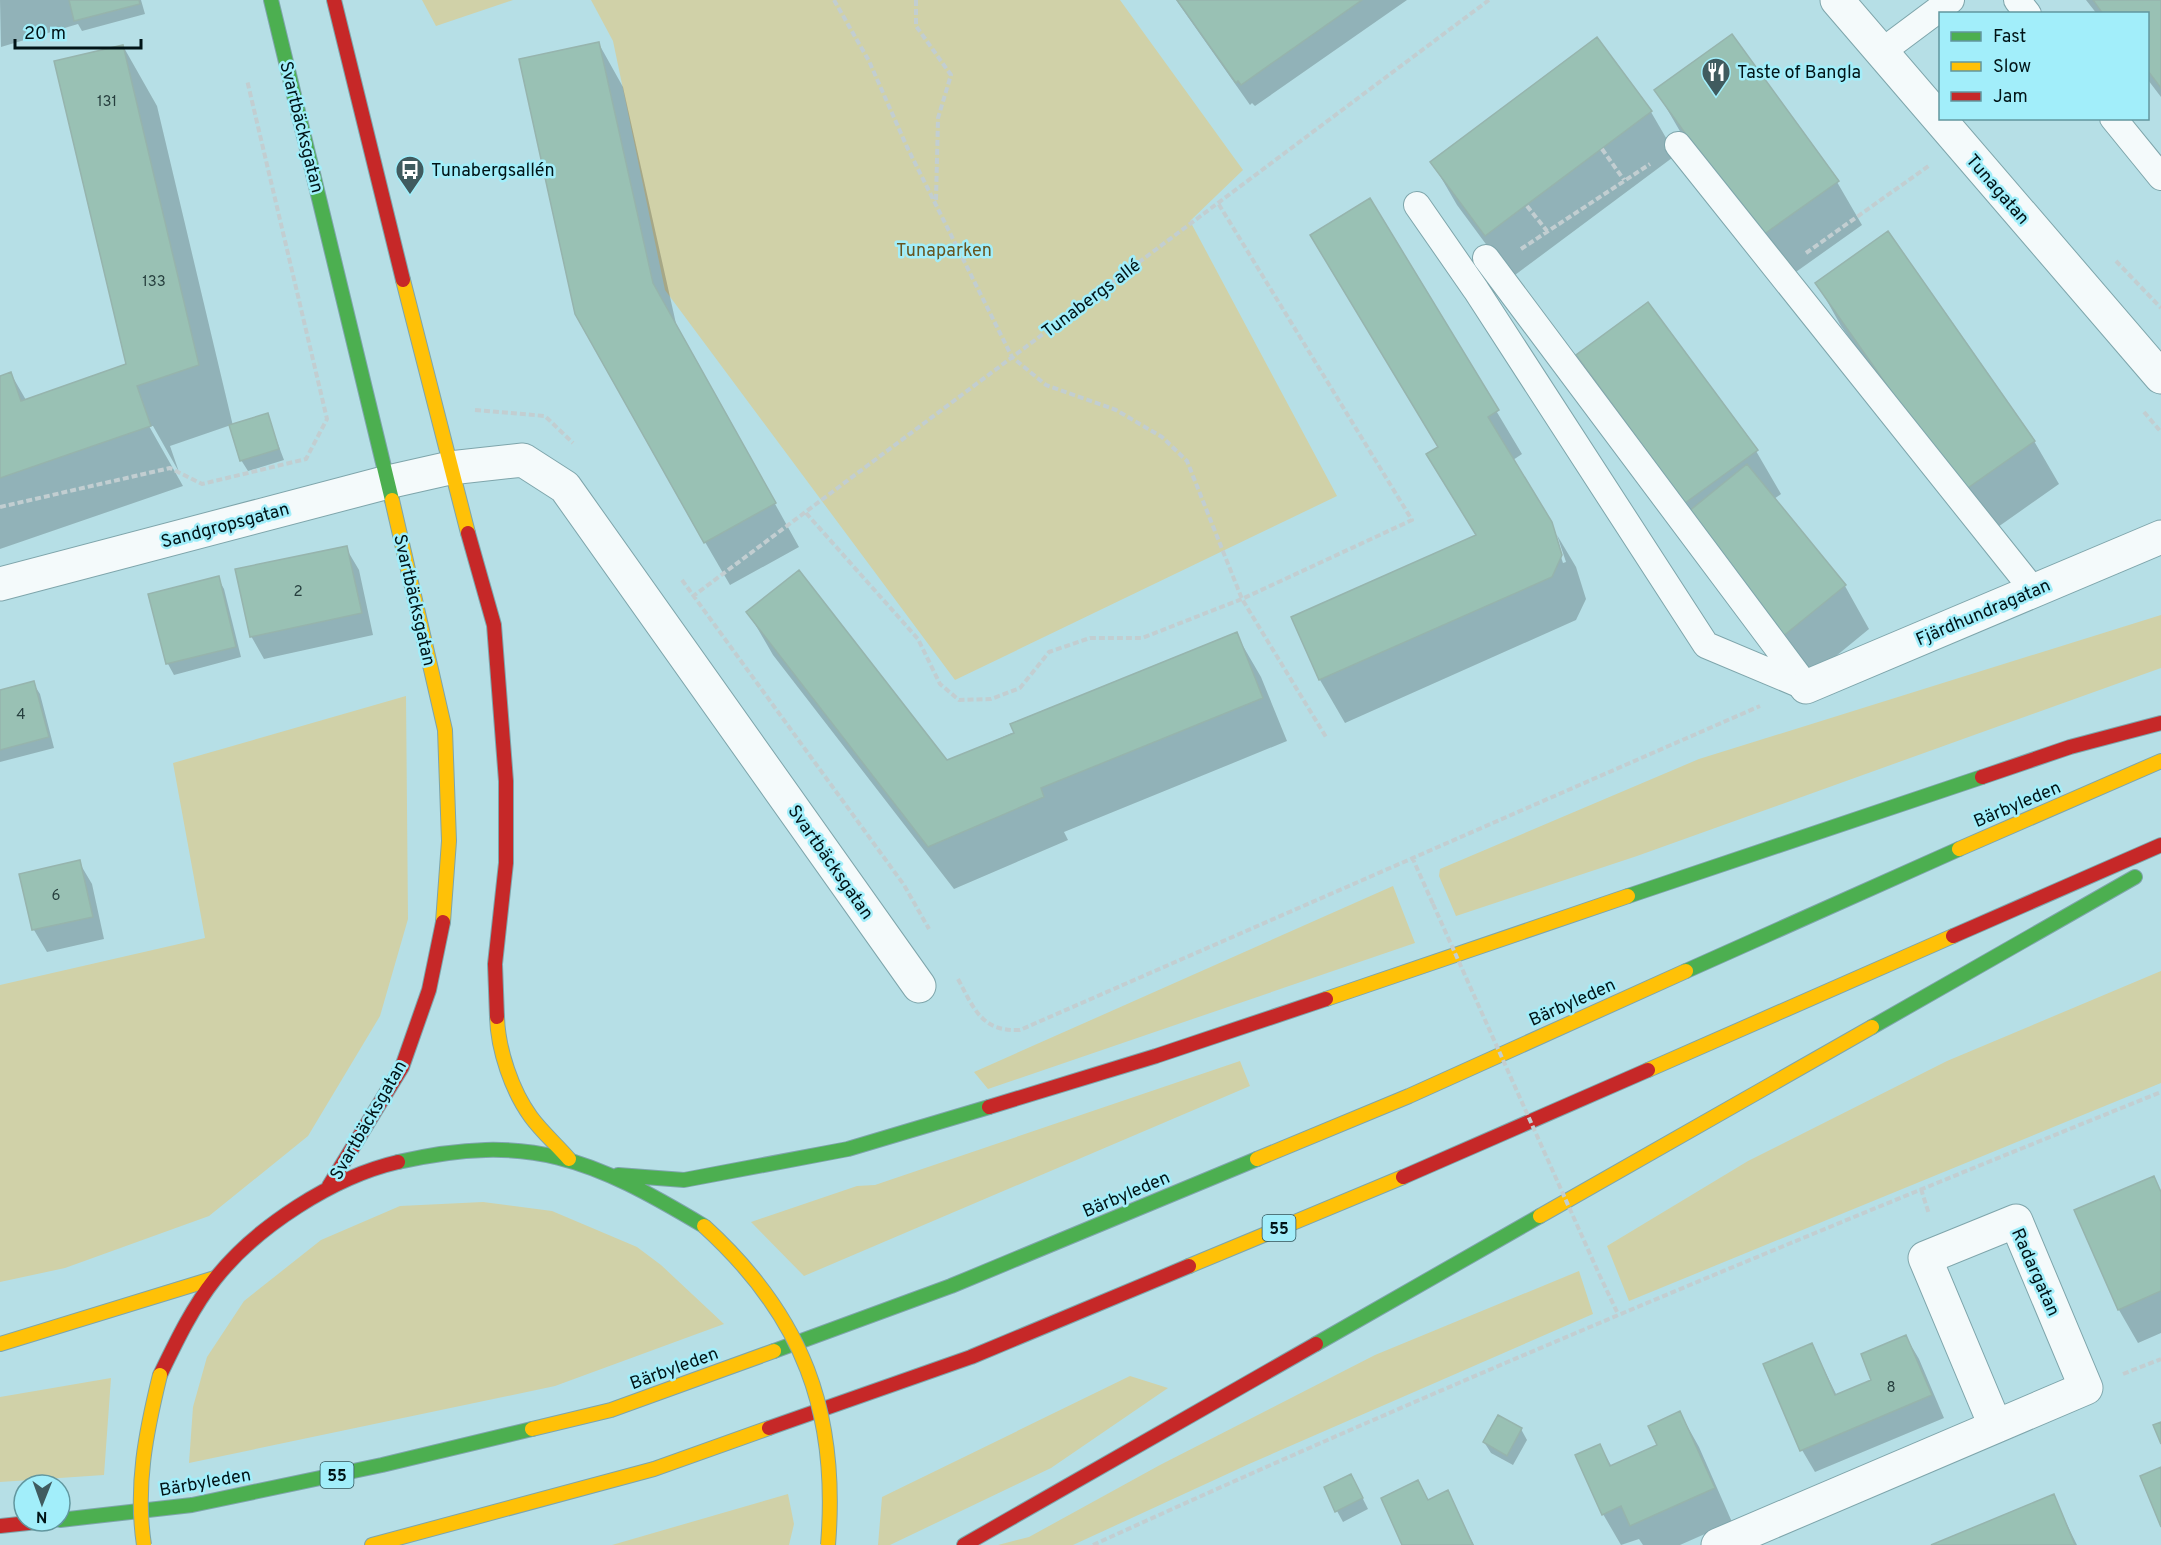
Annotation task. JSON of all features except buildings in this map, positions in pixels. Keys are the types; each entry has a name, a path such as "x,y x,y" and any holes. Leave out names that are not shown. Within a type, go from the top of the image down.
{"main road":[{"name":"Svartbäcksgatan","path":"271,0 388,482 445,730 449,841 443,926 429,990 402,1067 329,1186"},
{"path":"334,0 450,468 494,625 506,781 506,863 495,964 497,1030 510,1077 531,1118 569,1159"},
{"path":"618,1175 684,1180 848,1149 1156,1056 2070,747 2161,723"},
{"name":"Bärbyleden","path":"72,1519 192,1505 382,1465 622,1406 951,1286 1376,1109 2161,761"},
{"name":"55","path":"372,1545 654,1469 971,1357 1433,1164 2161,846"},
{"path":"964,1545 2151,868"},
{"path":"144,1545 140,1525 141,1449 160,1375 184,1324 215,1278 267,1226 329,1186 386,1163 446,1151 508,1149 569,1159 618,1175 704,1226 743,1263 776,1306 802,1354 820,1406 831,1459 832,1513 828,1545"},
{"path":"0,1344 215,1278"}],"street":[{"name":"Tunagatan","path":"1837,0 1880,53 2161,377"},
{"name":"Svartbäcksgatan","path":"450,468 524,460 565,487 919,986"},
{"name":"Sandgropsgatan","path":"0,584 388,482 450,468"},
{"name":"Fjärdhundragatan","path":"1806,687 2161,537"},
{"name":"Radargatan","path":"1718,1545 2086,1388 2016,1221 1925,1258 1995,1425"}],"lane":[{"path":"1880,53 1951,0"},
{"path":"2017,0 2026,12"},
{"path":"2115,120 2161,177"},
{"path":"1678,145 2034,591"},
{"path":"1417,205 1482,300 1706,645 1806,687"},
{"path":"1490,262 1806,687"}],"path":[{"path":"834,0 869,61 1012,357 1046,385 1116,411 1162,437 1187,461 1242,599 1326,737"},
{"path":"916,0 916,26 951,75 938,118 935,201"},
{"name":"Tunabergs allé","path":"932,933 904,885 694,596 1489,0"},
{"path":"0,507 170,468 202,484 306,459 327,419 245,70"},
{"path":"1490,262 1547,231 1678,145"},
{"path":"1602,149 1624,181"},
{"path":"1780,272 1933,163"},
{"path":"806,513 918,639 940,684 959,700 991,699 1020,688 1049,652 1090,638 1142,638 1242,599 1412,520 1218,203"},
{"path":"1527,206 1547,231"},
{"path":"954,971 976,1012 987,1023 1002,1031 1020,1030 1806,687"},
{"path":"1412,857 1618,1314"},
{"path":"1093,1545 1293,1453 1618,1314 2161,1092"}],"green space":[{"path":"422,0 513,0 436,26"},
{"name":"Tunaparken","path":"591,0 1120,0 1243,170 1190,221 1337,496 955,680 665,290 613,41"},
{"path":"2161,615 2161,668 1637,856 1456,916 1439,876 1440,869 1699,759"},
{"path":"406,696 408,919 380,1016 308,1136 209,1216 65,1268 0,1282 0,985 205,938 173,763"},
{"path":"1393,886 1415,943 988,1089 974,1072"},
{"path":"2161,971 2161,1083 1629,1301 1607,1246 1748,1161 1947,1061"},
{"path":"1240,1061 1250,1086 804,1276 751,1222 857,1186 875,1185"},
{"path":"483,1202 552,1211 637,1247 661,1265 724,1324 555,1386 189,1463 193,1407 207,1357 244,1301 321,1240 400,1206"},
{"path":"1579,1271 1593,1314 1249,1464 1073,1545 998,1545 1029,1537 1160,1465 1375,1355"},
{"path":"1130,1376 1168,1388 1051,1468 890,1545 878,1545 882,1497"},
{"path":"111,1378 104,1475 72,1477 72,1473 12,1473 12,1481 0,1482 0,1397"},
{"path":"788,1494 794,1524 789,1545 612,1545"}],"traffic: fast":[{"path":"271,0 392,500"},
{"path":"1628,896 1982,777"},
{"path":"1686,971 1959,849"},
{"path":"1872,1027 2135,877"},
{"path":"618,1175 684,1180 848,1149 989,1107"},
{"path":"398,1162 444,1153 486,1150 523,1151 558,1158 593,1168 628,1184 704,1226"},
{"path":"774,1351 951,1286 1257,1159"},
{"path":"1316,1344 1540,1216"},
{"path":"72,1519 192,1505 382,1465 532,1429"}],"traffic: slow":[{"path":"403,280 468,533"},
{"path":"392,500 445,730 449,841 443,922"},
{"path":"1959,849 2161,761"},
{"path":"1326,999 1628,896"},
{"path":"1648,1070 1953,936"},
{"path":"1257,1159 1409,1096 1686,971"},
{"path":"497,1017 500,1043 507,1070 524,1107 535,1123 569,1159"},
{"path":"1540,1216 1872,1027"},
{"path":"1189,1266 1403,1177"},
{"path":"704,1226 738,1260 767,1295 790,1331 807,1369 820,1409 827,1452 830,1497 828,1545"},
{"path":"0,1344 215,1278"},
{"path":"532,1429 611,1410 774,1351"},
{"path":"144,1545 141,1480 150,1417 160,1375"},
{"path":"372,1545 654,1469 769,1428"}],"traffic: jam":[{"path":"334,0 403,280"},
{"path":"468,533 494,625 506,781 506,863 495,964 497,1017"},
{"path":"1982,777 2070,747 2161,723"},
{"path":"1953,936 2161,845"},
{"path":"329,1186 402,1067 429,990 443,922"},
{"path":"989,1107 1156,1056 1326,999"},
{"path":"1403,1177 1648,1070"},
{"path":"160,1375 185,1326 207,1290 232,1260 252,1241 274,1223 322,1192 373,1169 398,1162"},
{"path":"769,1428 971,1357 1189,1266"},
{"path":"964,1545 1316,1344"},
{"path":"0,1526 12,1525"}],"place":[{"name":"Taste of Bangla","path":"1716,98"},
{"name":"Tunabergsallén","path":"410,196"}]}
